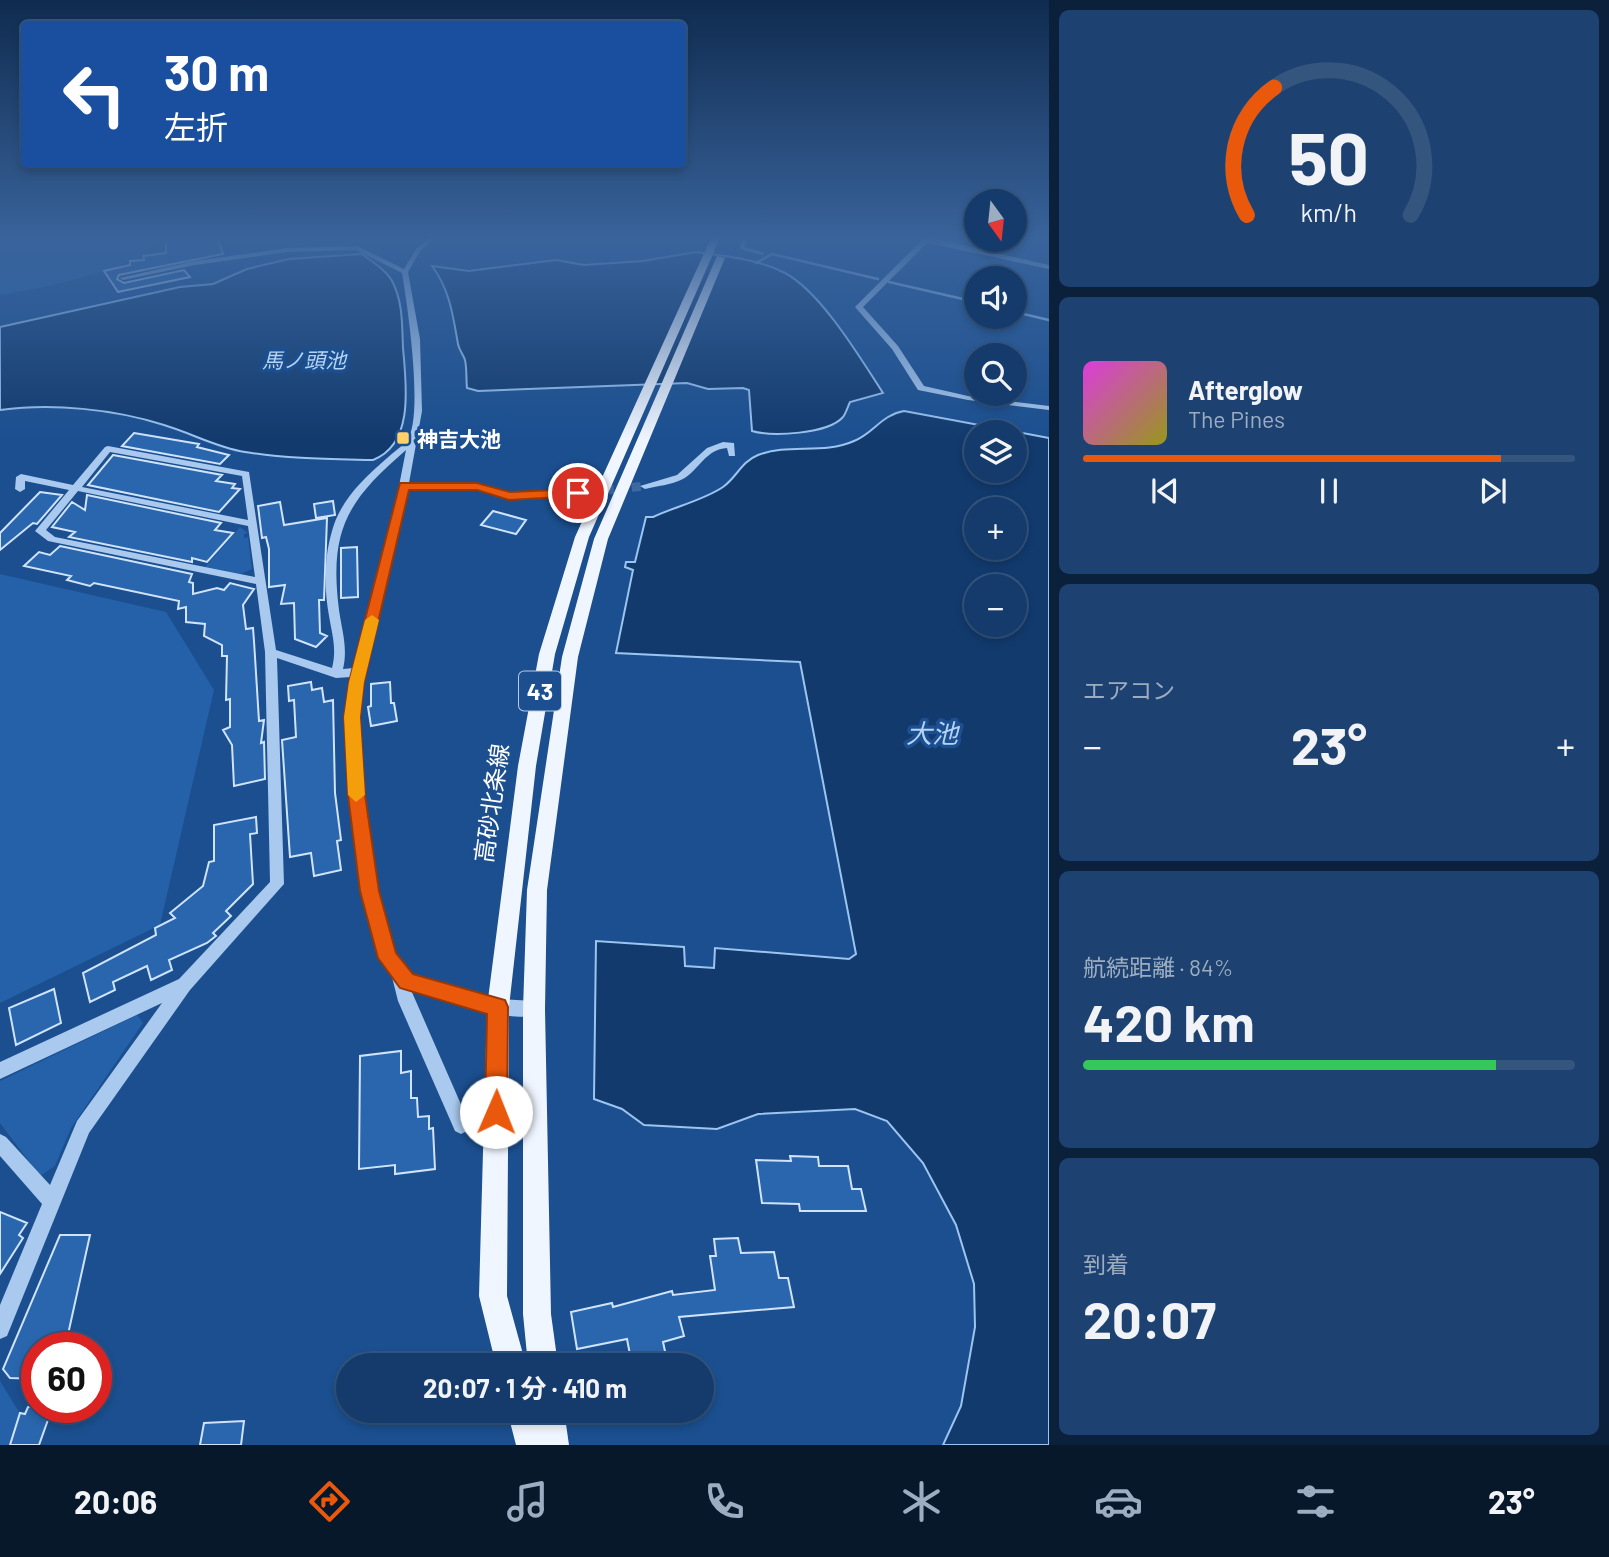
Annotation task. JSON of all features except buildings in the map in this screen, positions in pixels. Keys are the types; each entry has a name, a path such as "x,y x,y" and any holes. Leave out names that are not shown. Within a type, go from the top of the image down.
{"main road":[{"name":"高砂北条線","path":"542,1353 537,1314 534,1009 537,890 570,657 601,539 689,305"},
{"name":"高砂北条線","path":"507,1353 493,1296 498,1007 527,766 547,654 582,537 697,305"},
{"path":"525,1423 531,1445"},
{"path":"551,1423 554,1445"}],"street":[{"path":"410,305 416,339 418,411 404,486 352,717 356,795 377,925 388,958 398,974 406,1001 461,1125"},
{"path":"860,305 859,307 895,348 921,388 968,398 1049,408"},
{"path":"336,674 343,652 333,608 332,554 340,516 363,482 413,440"},
{"path":"645,485 673,480 683,475 705,450 718,444 731,445 732,454"},
{"path":"0,1329 83,1128 184,985 278,884 271,652 246,470 108,449 40,531 52,539 260,581"},
{"path":"20,489 21,477 252,524"},
{"path":"404,486 477,487 509,496 578,493"},
{"path":"271,652 336,674 360,672"},
{"path":"398,974 407,982 433,992 498,1007 534,1009"},
{"path":"0,1071 184,985"},
{"path":"0,1143 53,1202"}],"shaded area":[{"path":"240,527 248,533 244,534 244,538 248,537 252,569 241,574 205,567"},
{"path":"0,574 166,612 214,690 160,925 0,1003"},
{"path":"137,1015 143,1023 71,1128 55,1166 40,1176 0,1123 0,1081"},
{"path":"0,1381 21,1415 21,1423 27,1425 29,1445 0,1445"}],"water":[{"name":"馬ノ頭池","path":"97,305 400,305 406,395 402,427 396,441 386,452 373,460 293,457 245,452 145,419 104,411 62,407 0,410 0,327"},
{"path":"450,305 822,305 883,393 850,402 843,417 825,427 799,433 761,433 752,431 749,390 743,388 708,389 687,383 478,391 467,388 465,360 459,346"},
{"name":"大池","path":"904,411 964,422 964,483 1027,483 1027,434 1049,438 1049,1445 943,1445 961,1406 975,1327 974,1284 956,1225 923,1163 887,1121 855,1109 758,1114 717,1129 644,1125 622,1109 594,1099 596,941 684,947 685,966 714,968 715,948 849,959 856,954 800,662 616,653 633,570 625,567 626,562 635,562 646,517 653,517 715,492 728,483 752,458 782,450 842,445 861,438 889,416"}],"waterway":[{"path":"1027,315 1049,320"}],"tunnel":[{"path":"578,493 645,486"}],"slow traffic":[{"path":"356,795 352,717 356,682 372,620"}],"place":[{"name":"神吉大池","path":"403,438"}],"route":[{"path":"496,1112 498,1007 433,992 407,982 388,958 377,925 352,753 356,682 404,486 477,487 509,496 578,493"}]}
